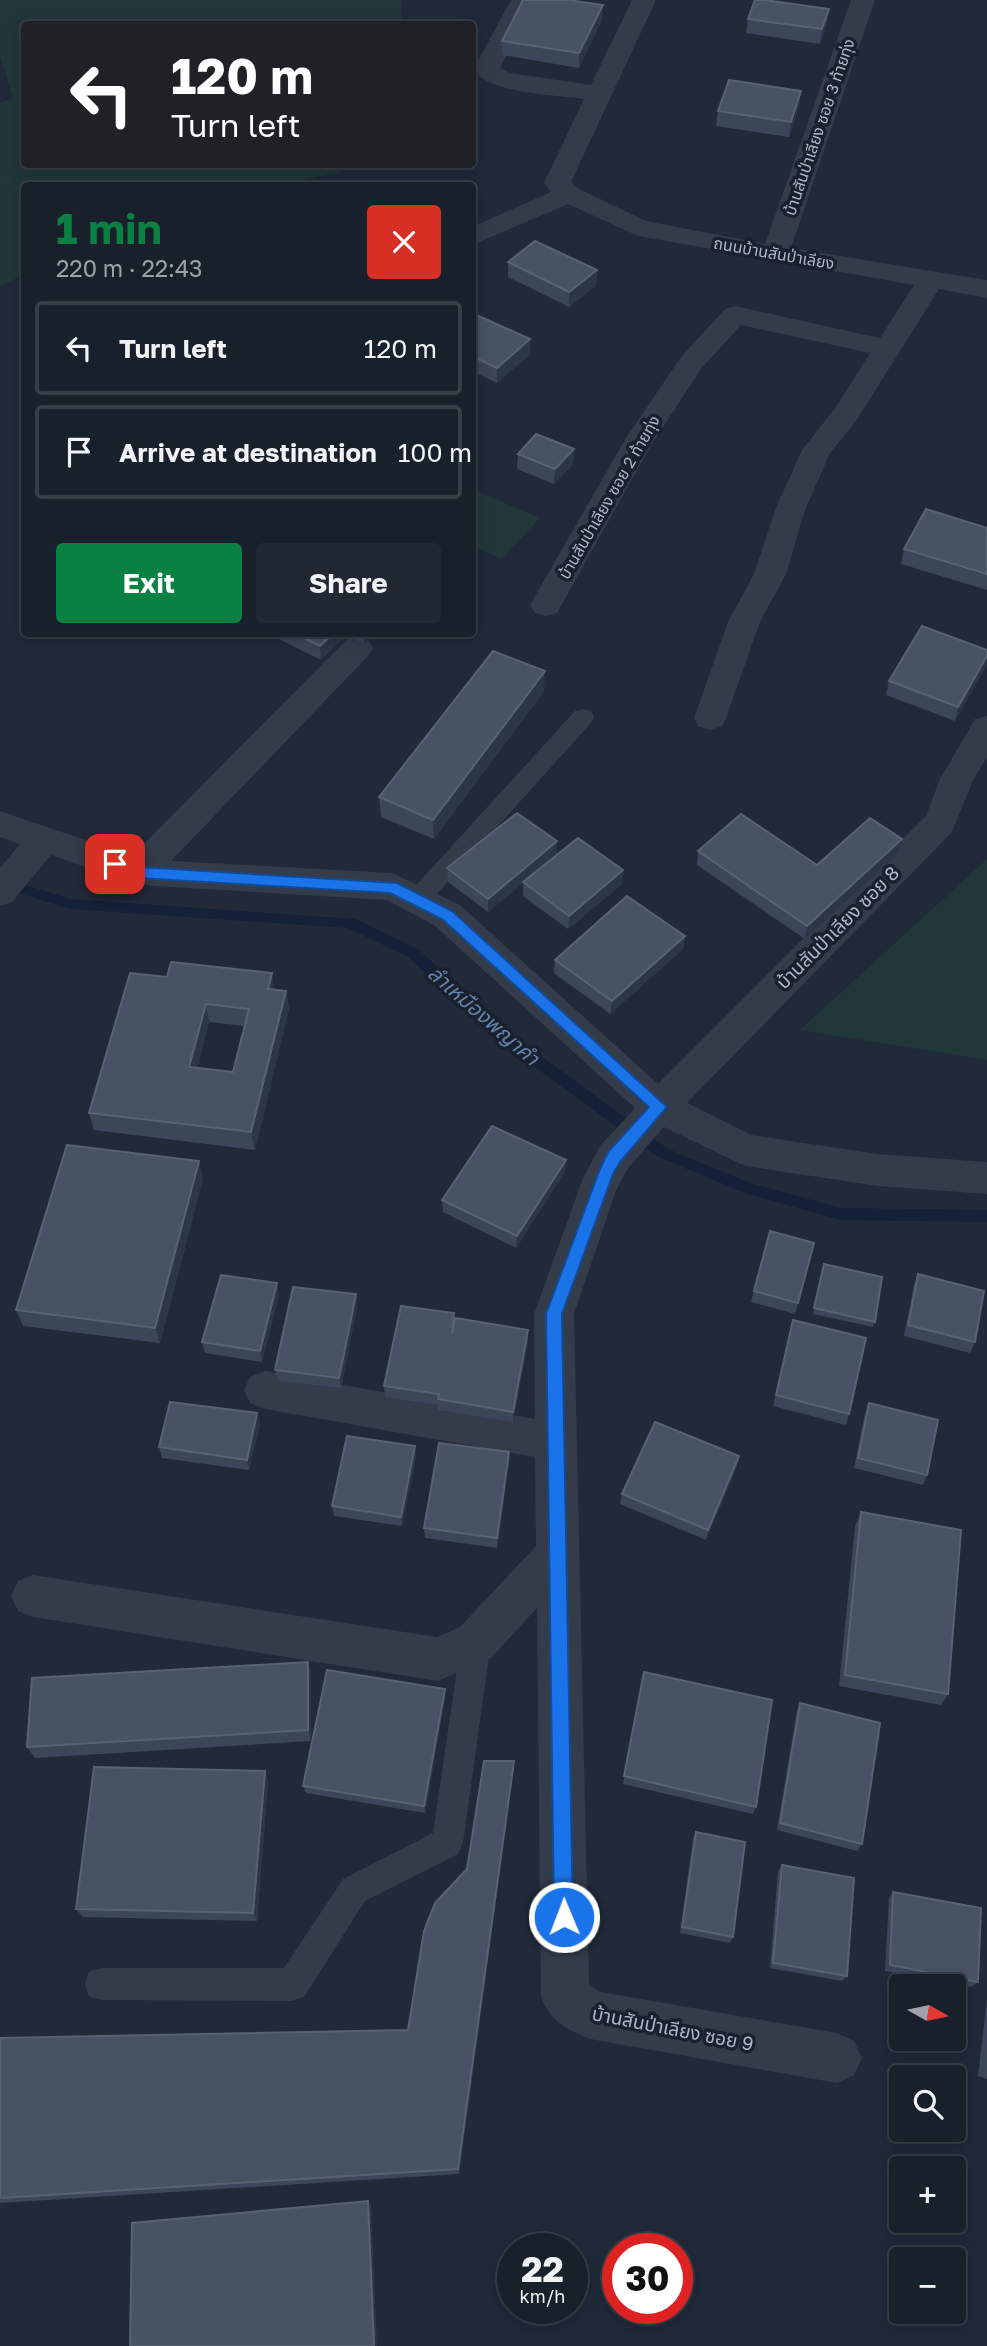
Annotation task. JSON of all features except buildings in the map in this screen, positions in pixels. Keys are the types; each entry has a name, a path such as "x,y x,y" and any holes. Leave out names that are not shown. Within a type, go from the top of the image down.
{"street":[{"path":"523,0 486,69 503,80 601,94"},
{"path":"476,235 568,194 557,183 644,0"},
{"name":"บ้านสันป่าเลียง ซอย 3 ท้ายทุ่ง","path":"775,254 863,0"},
{"name":"ถนนบ้านสันป่าเลียง","path":"568,194 638,228 987,289"},
{"path":"710,718 744,622 770,574 790,510 817,450 846,414 931,280"},
{"name":"บ้านสันป่าเลียง ซอย 2 ท้ายทุ่ง","path":"546,606 636,445 691,363 735,314 887,348"},
{"path":"138,872 356,648"},
{"name":"บ้านสันป่าเลียง ซอย 8","path":"638,1130 940,823 957,779 987,728"},
{"path":"0,824 35,851 138,872 392,887 447,915 579,1037 638,1130 745,1150 878,1170 987,1178"},
{"path":"0,892 35,851"},
{"name":"บ้านสันป่าเลียง ซอย 9","path":"638,1130 597,1191 554,1314 565,1997 590,2015 837,2058"},
{"path":"265,1390 557,1442"},
{"path":"33,1596 438,1659 476,1642 559,1552"}],"lane":[{"path":"418,900 583,717"},
{"path":"100,1984 292,1985 354,1890 447,1843 476,1642"}],"green space":[{"path":"0,0 402,0 401,21 21,21 21,168 357,168 293,182 21,182 21,276 0,287 0,103 13,98 0,56"},
{"path":"476,490 540,518 502,559 476,547"},
{"path":"987,859 987,1060 800,1030"}],"waterway":[{"name":"ลำเหมืองพญาคำ","path":"0,882 70,904 350,923 413,953 499,1033 663,1153 748,1188 841,1214 987,1216"}],"route":[{"path":"115,864 138,872 392,887 447,915 659,1107 614,1157 597,1191 554,1314 564,1917"}]}
